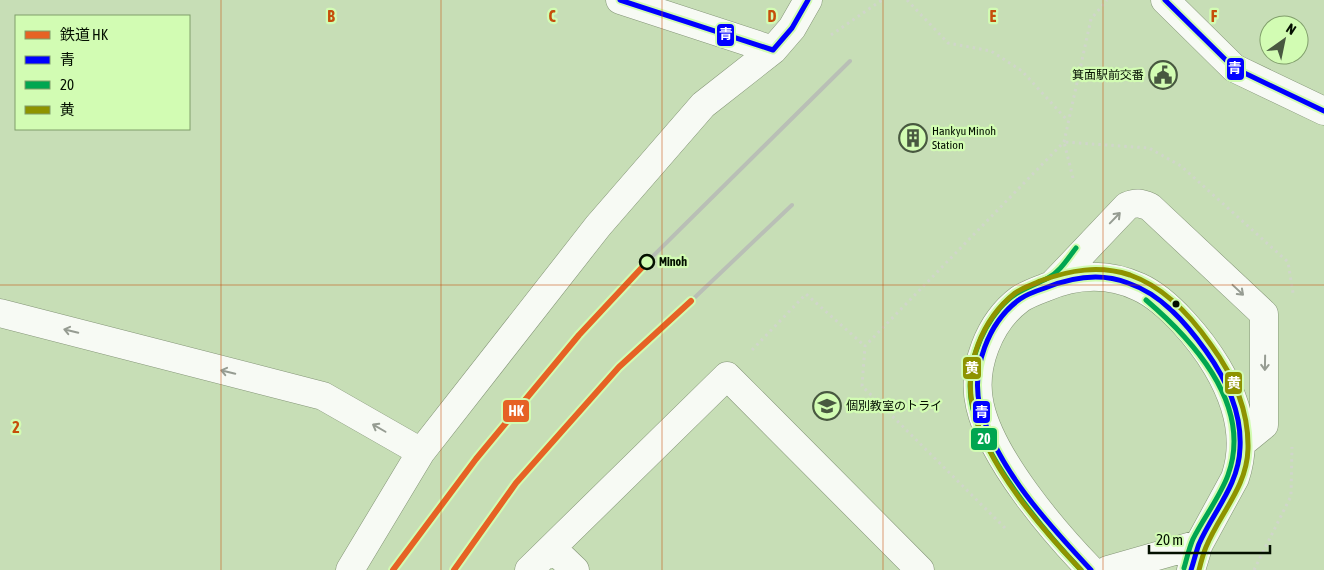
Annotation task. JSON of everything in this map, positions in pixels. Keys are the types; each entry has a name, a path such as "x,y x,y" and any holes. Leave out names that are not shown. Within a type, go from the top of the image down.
{"street":[{"path":"620,0 773,50"},
{"path":"350,570 421,452 598,226 703,105 773,50 792,28 808,0"},
{"path":"1165,0 1234,68 1324,112"},
{"path":"1053,284 1127,206 1134,203 1150,208 1264,314 1264,425 1242,442"},
{"path":"1091,570 1073,552 1025,492 993,443 979,405 977,377 983,351 996,327 1003,316 1021,299 1053,284 1082,277 1103,276 1139,287 1161,302 1185,324 1201,343 1221,374 1232,396 1239,419 1242,442 1239,468 1199,544 1191,570"},
{"path":"0,313 323,396 421,452"},
{"path":"529,570 727,376 920,570"},
{"path":"1108,570 1199,544"},
{"path":"552,548 575,570"}],"path":[{"path":"792,28 810,37 827,37 882,0"},
{"path":"906,0 948,43 991,51 1022,71 1069,122"},
{"path":"1073,178 1064,142 1091,19 1107,0"},
{"path":"1006,529 862,386 864,346 1064,142"},
{"path":"727,376 806,294 864,346"}],"railway":[{"path":"649,260 850,61"},
{"path":"691,301 792,205"}],"rail line":[{"name":"HK","path":"393,570 476,459 579,335 649,260"},
{"name":"HK","path":"454,570 516,483 619,367 691,301"}],"transit line":[{"name":"青","path":"620,0 773,50 792,28 808,0"},
{"name":"青","path":"1165,0 1234,68 1324,111"},
{"name":"20","path":"1076,248 1056,272 1017,293 1000,308 986,328 976,351 970,387 976,420 999,467 1032,513 1081,570"},
{"name":"黄","path":"1081,570 1049,535 1017,495 990,452 973,408 971,376 973,360 978,345 993,316 1003,304 1015,293 1040,281 1085,270 1107,270 1130,275 1154,287 1176,304 1186,313 1219,356 1233,381 1243,407 1248,435 1248,449 1243,476 1206,547 1199,570"},
{"name":"青","path":"1091,570 1042,515 1011,474 988,430 980,407 978,392 980,362 985,347 999,320 1009,309 1020,299 1032,293 1065,281 1086,277 1107,278 1128,283 1151,294 1162,302 1190,330 1206,351 1220,373 1231,397 1240,435 1239,461 1230,486 1199,544 1191,570"},
{"name":"20","path":"1146,300 1183,335 1200,355 1226,400 1232,424 1234,449 1228,475 1221,491 1193,539 1184,568"}],"place":[{"name":"箕面駅前交番","path":"1163,75"},
{"name":"Hankyu Minoh Station","path":"913,138"},
{"name":"Minoh","path":"647,262"},
{"name":"個別教室のトライ","path":"827,406"}]}
